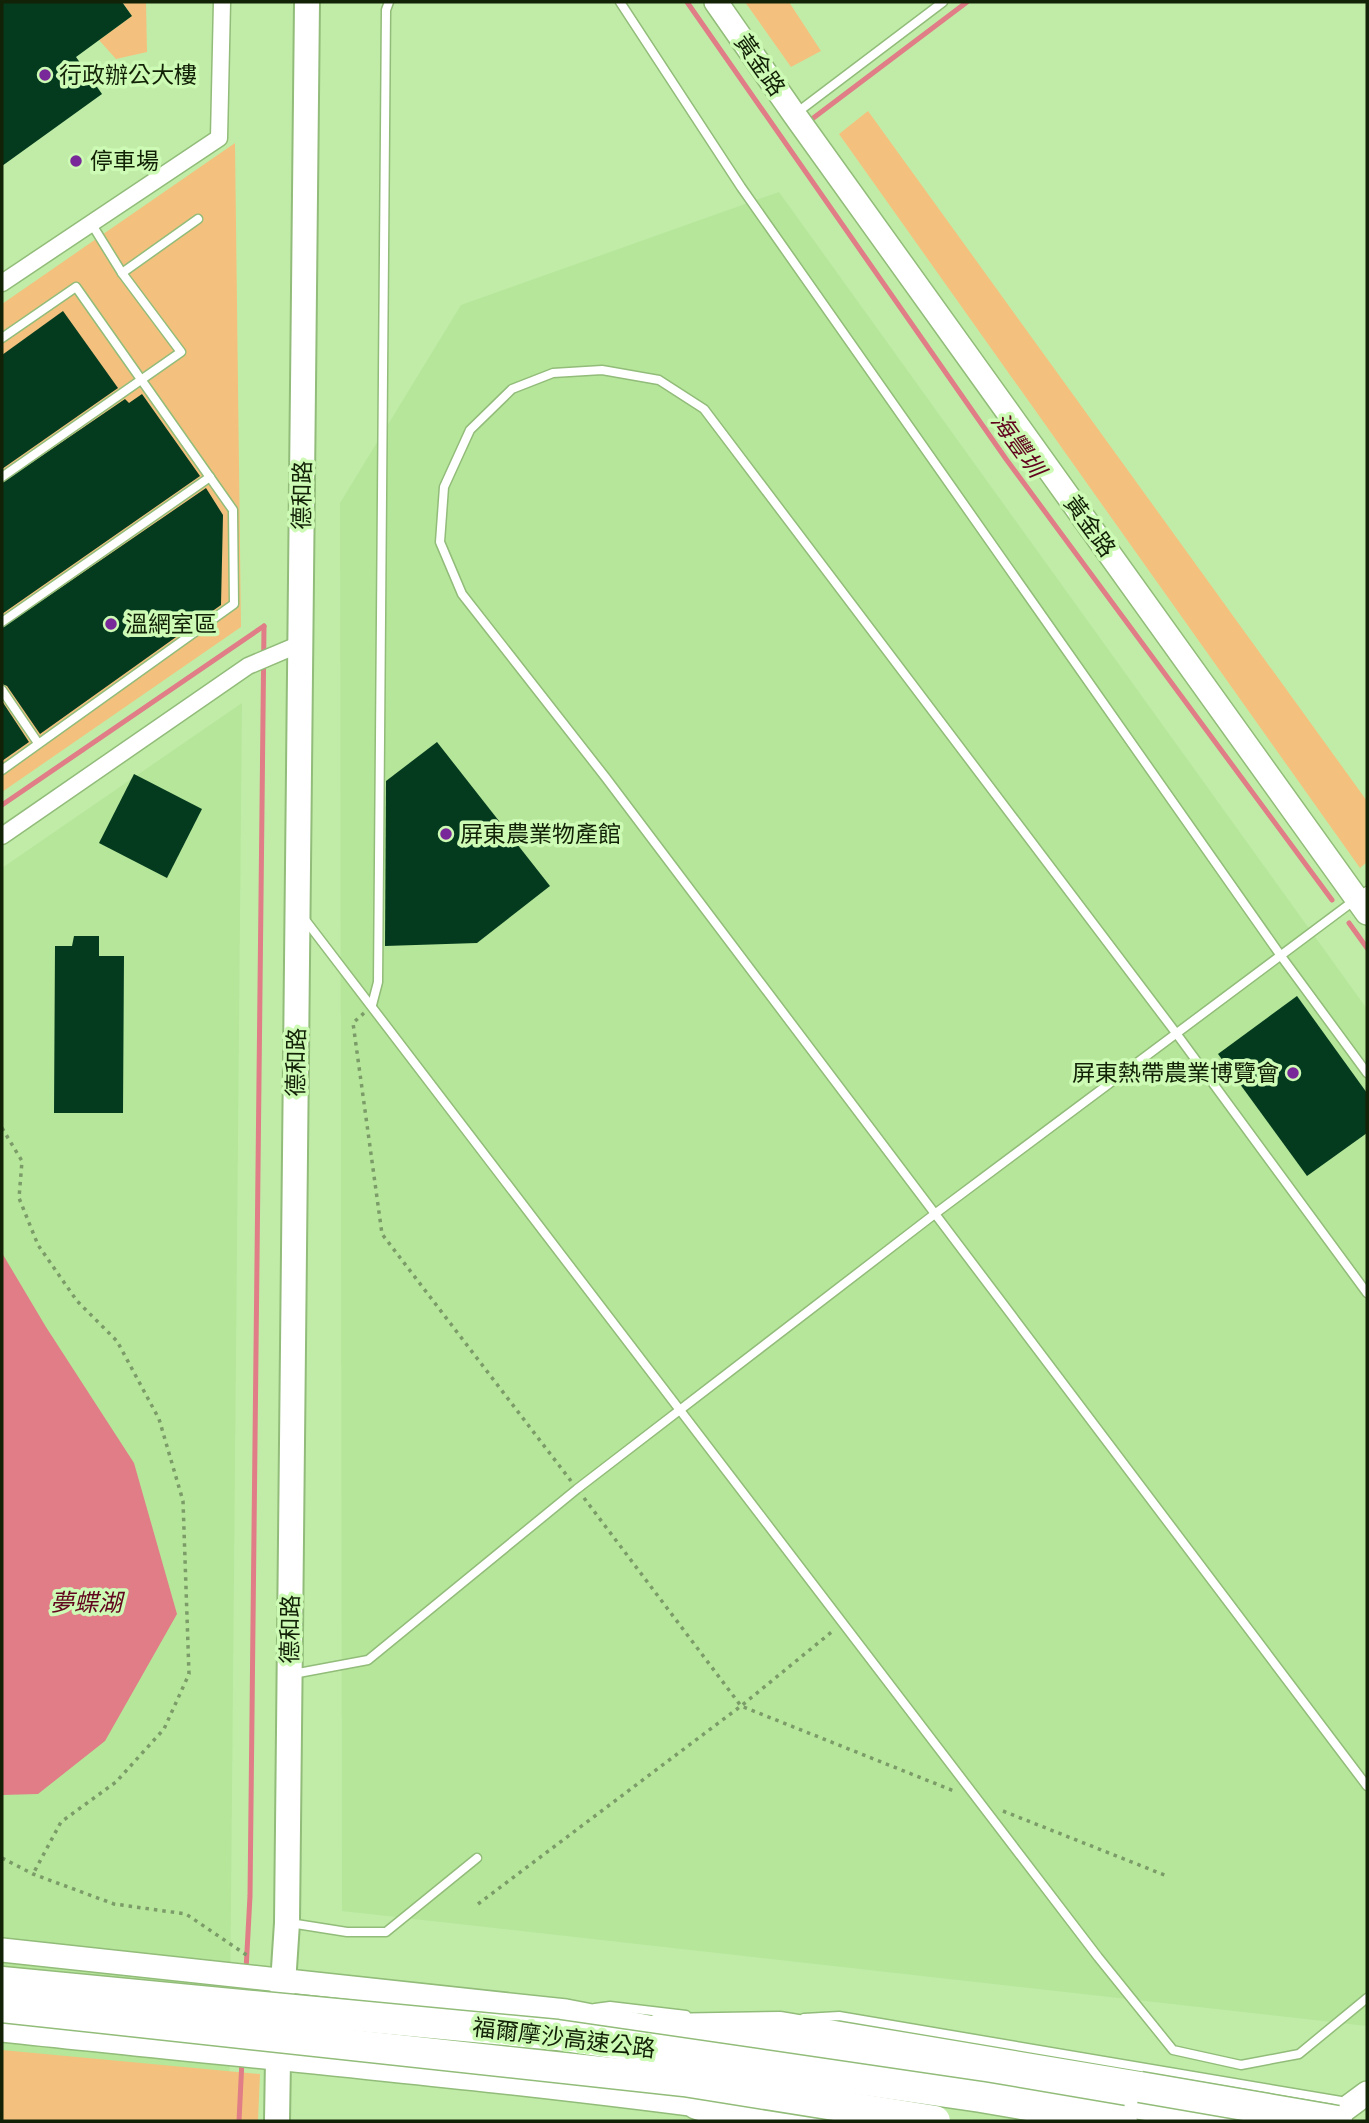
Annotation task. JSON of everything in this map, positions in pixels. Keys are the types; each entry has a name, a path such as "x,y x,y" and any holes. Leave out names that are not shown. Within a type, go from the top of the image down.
{"highway":[{"name":"福爾摩沙高速公路","path":"2,1982 557,2035 981,2096 1122,2121"},
{"name":"福爾摩沙高速公路","path":"2,2007 671,2080 935,2121"},
{"path":"659,2029 780,2027 1140,2087 1356,2106"},
{"path":"696,2110 753,2121"}],"main road":[{"name":"德和路","path":"277,2121 278,2059 287,1923 307,2"},
{"name":"黃金路","path":"716,2 794,114 1364,901"},
{"path":"2,1950 566,2011 659,2029 1223,2121"},
{"path":"2,2031 588,2092 696,2110 814,2121"},
{"path":"1329,2121 1356,2106"}],"street":[{"path":"2,283 219,138 222,2"},
{"path":"2,836 248,666 300,644"}],"lane":[{"path":"372,1005 378,982 388,2"},
{"path":"620,2 741,187 1281,956 1367,1073"},
{"path":"794,114 943,2"},
{"path":"122,273 198,219"},
{"path":"2,477 181,352 122,273 90,222"},
{"path":"2,338 76,287 233,510 234,604 2,770"},
{"path":"1367,1293 1177,1033 704,409 659,380 602,370 553,373 512,389 470,430 444,487 440,542 461,594 606,778 1367,1786"},
{"path":"2,622 209,477"},
{"path":"2,690 38,743"},
{"path":"289,1675 368,1660 577,1489 936,1213 1281,956 1364,901"},
{"path":"297,909 1098,1957 1173,2050 1241,2066 1299,2054 1367,1998"},
{"path":"287,1923 347,1932 386,1932 477,1858"},
{"path":"566,2011 610,2006 693,2016"},
{"path":"720,2019 767,2020 839,2015 1356,2106"}],"path":[{"path":"372,1005 354,1023 382,1234 741,1706 1167,1877"},
{"path":"2,1128 22,1161 19,1198 38,1245 77,1301 117,1341 159,1419 183,1501 189,1674 164,1729 116,1782 61,1822 33,1874"},
{"path":"478,1905 741,1706 843,1623"},
{"path":"2,1858 33,1874 114,1904 186,1914 251,1958"}],"shaded area":[{"path":"122,2 146,2 147,52 116,59 99,40 132,16"},
{"path":"745,2 789,2 821,51 791,67"},
{"path":"868,111 1367,801 1367,862 1360,868 839,134"},
{"path":"235,143 241,627 2,792 2,304"},
{"path":"779,192 1367,1009 1367,2026 342,1911 340,503 461,305"},
{"path":"242,703 229,2121 2,2121 2,868"},
{"path":"2,2050 260,2074 258,2121 2,2120"}],"water":[{"name":"夢蝶湖","path":"2,1253 46,1327 134,1463 177,1614 105,1741 38,1794 2,1795"}],"building":[{"name":"行政辦公大樓","path":"2,2 122,2 132,16 76,57 102,94 2,166"},
{"path":"63,311 118,388 2,469 2,355"},
{"path":"142,394 200,476 2,614 2,483 125,399 129,403"},
{"name":"溫網室區","path":"206,488 223,515 221,605 40,734 7,686 2,684 2,628"},
{"path":"2,701 29,742 2,761"},
{"name":"屏東農業物產館","path":"437,742 550,886 477,943 385,946 386,781"},
{"path":"134,774 202,809 167,878 99,843"},
{"path":"74,936 99,936 99,956 124,956 123,1113 54,1113 55,946 72,946"},
{"name":"屏東熱帶農業博覽會","path":"1297,996 1367,1093 1367,1133 1307,1176 1218,1054"}],"waterway":[{"name":"海豐圳","path":"687,2 1006,459 1332,900"},
{"path":"808,122 967,2"},
{"path":"2,805 264,626"},
{"path":"246,1970 250,1896 264,626"},
{"name":"海豐圳","path":"1349,923 1367,948"},
{"path":"239,2121 242,2060"}],"place":[{"name":"行政辦公大樓","path":"45,75"},
{"name":"停車場","path":"76,161"},
{"name":"溫網室區","path":"111,624"},
{"name":"屏東農業物產館","path":"446,834"},
{"name":"屏東熱帶農業博覽會","path":"1293,1073"}]}
